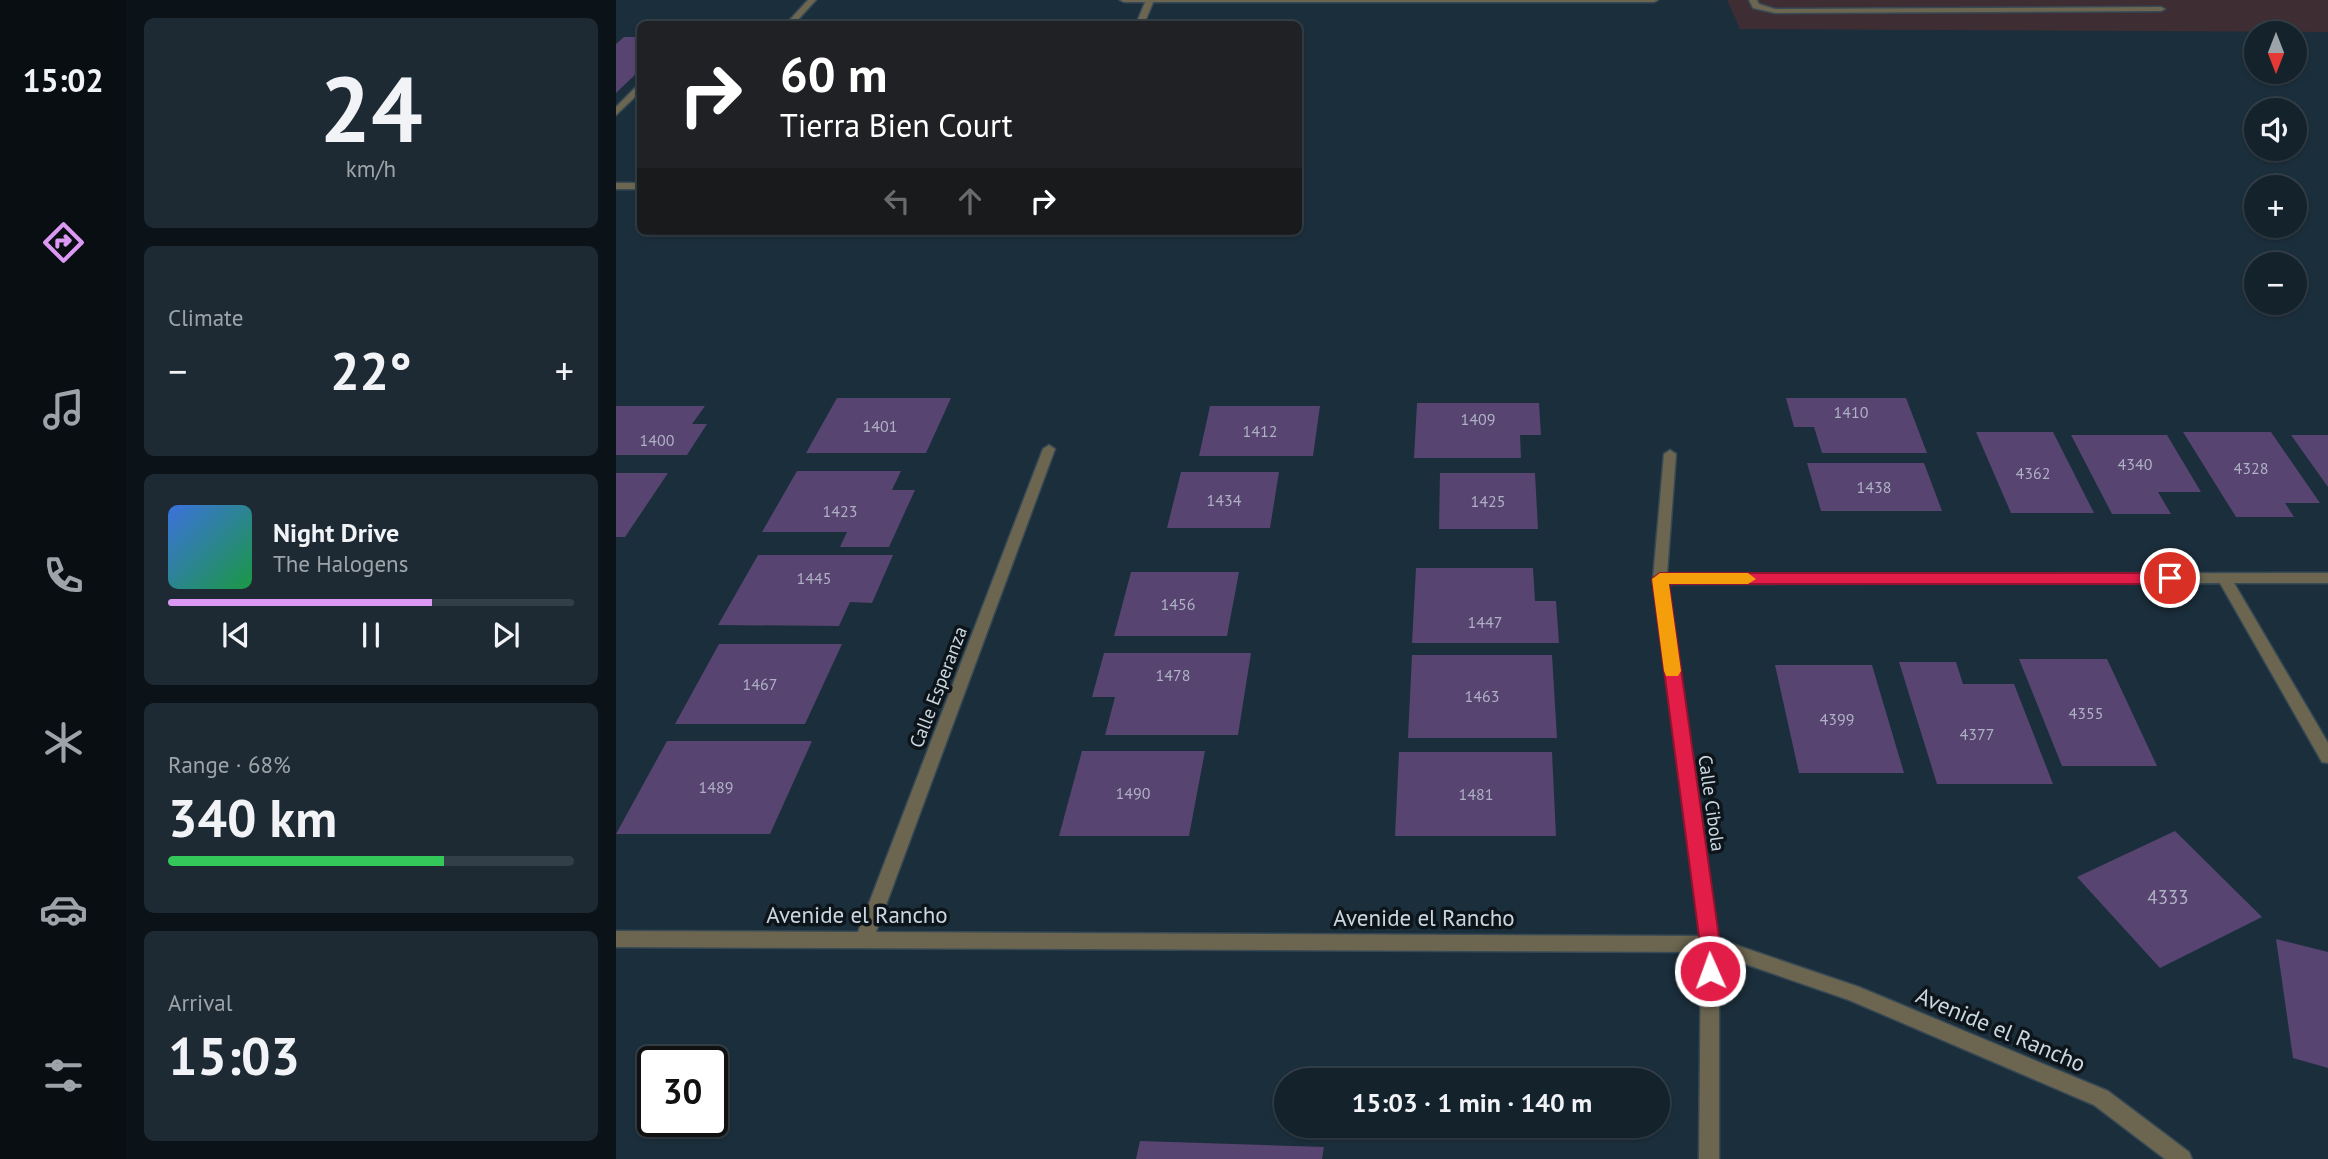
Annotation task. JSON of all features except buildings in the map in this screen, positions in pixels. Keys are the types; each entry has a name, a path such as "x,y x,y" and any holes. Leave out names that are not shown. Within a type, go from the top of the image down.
{"street":[{"path":"793,21 812,0"},
{"path":"1124,0 1655,1"},
{"path":"1141,21 1150,0"},
{"path":"1753,0 1756,6 1775,11 2161,9 2152,0"},
{"path":"616,112 637,91"},
{"path":"616,186 637,186"},
{"name":"Calle Esperanza","path":"864,939 1049,449"},
{"name":"Calle Cibola","path":"1670,454 1660,579 1710,944 1709,1159"},
{"path":"2224,578 2328,757"},
{"path":"1660,579 2328,578"},
{"name":"Avenide el Rancho","path":"616,939 1710,944 1852,993 2101,1098 2182,1159"}],"shaded area":[{"path":"1727,0 2328,0 2328,32 2307,32 2307,21 2244,21 2244,32 1740,29"}],"slow traffic":[{"path":"1672,671 1660,579 1748,579"}],"route":[{"path":"1710,971 1710,944 1660,579 2170,578"}]}
